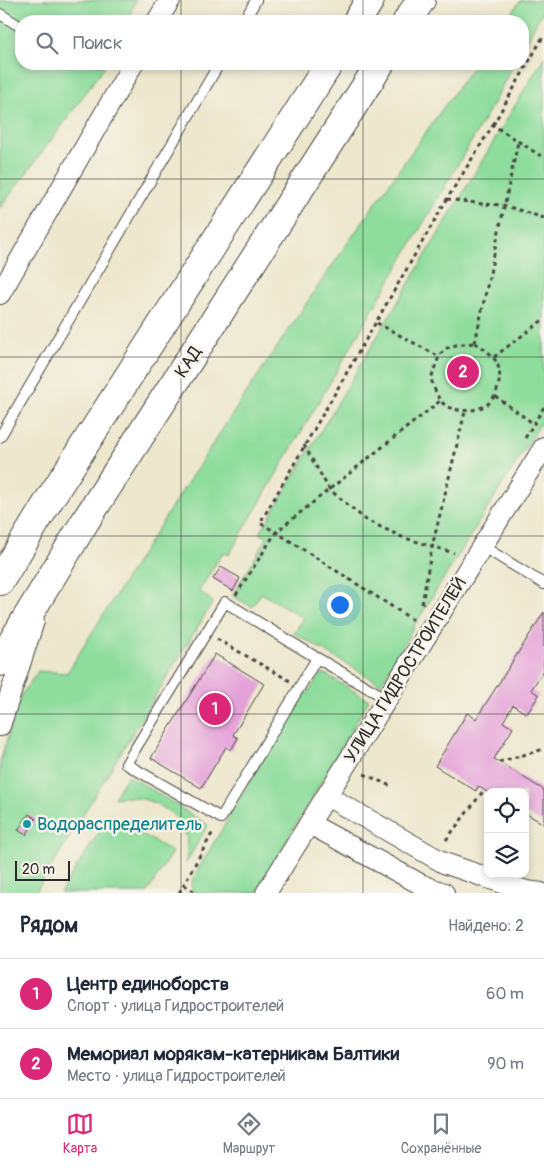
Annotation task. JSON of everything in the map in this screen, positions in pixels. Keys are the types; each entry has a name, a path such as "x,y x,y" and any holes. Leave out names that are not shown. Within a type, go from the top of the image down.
{"highway":[{"path":"360,15 370,0"},
{"path":"411,15 421,0"},
{"path":"0,581 325,70"},
{"name":"КАД","path":"0,662 86,520 376,70"}],"street":[{"path":"161,15 170,0"},
{"path":"0,294 130,70"},
{"name":"УЛИЦА ГИДРОСТРОИТЕЛЕЙ","path":"266,893 544,447"},
{"path":"0,726 45,589"},
{"path":"327,796 444,863 526,890 541,893"},
{"path":"310,824 422,885 444,893"}],"lane":[{"path":"247,15 256,0"},
{"path":"0,14 15,23"},
{"path":"0,437 215,70"},
{"path":"482,546 544,584"},
{"path":"317,658 221,818 126,764 225,602 387,699"}],"path":[{"path":"529,61 544,35"},
{"path":"413,620 260,523 524,70"},
{"path":"492,125 544,158"},
{"path":"475,343 518,142"},
{"path":"447,199 503,205 544,218"},
{"path":"494,357 544,319"},
{"path":"377,323 438,356"},
{"path":"475,343 488,351 494,357 500,371 500,380 489,403 465,412 447,407 440,401 431,379 438,356 452,344 475,343"},
{"path":"494,396 534,424"},
{"path":"230,606 276,532 440,401"},
{"path":"422,604 432,546 465,412"},
{"path":"304,445 329,489 366,520 402,537 454,553"},
{"path":"206,632 300,687"},
{"path":"500,762 544,748"},
{"path":"364,774 393,787"},
{"path":"446,840 484,790"},
{"path":"179,893 221,818"},
{"path":"184,885 197,893"}],"green space":[{"path":"0,0 136,0 130,15 15,15 15,70 102,70 0,208"},
{"path":"521,0 544,0 544,8 529,37 529,15 510,15"},
{"path":"544,57 544,418 414,626 381,684 294,633 304,618 261,593 252,607 232,596 267,538 260,533"},
{"path":"471,70 511,70 485,118 229,555 223,552 199,591 213,602 35,893 0,893 0,762 20,697 38,671 67,673 265,364 421,138"},
{"path":"321,674 325,674 369,700 256,893 194,893 191,886 193,878 303,692 307,694"},
{"path":"128,775 208,825 186,863 186,836 182,826 175,817 167,810 147,800 125,797 114,798"},
{"path":"110,815 172,852 147,893 60,893"}],"building":[{"path":"221,567 240,578 233,591 213,579"},
{"path":"544,612 544,670 531,690 539,695 527,714 513,705 503,722 513,728 494,759 544,790 544,824 529,815 529,788 484,788 484,790 478,786 476,791 435,766 467,713 476,719"},
{"path":"215,654 264,684 233,735 238,738 231,750 226,747 201,788 151,758"},
{"name":"Водораспределитель","path":"29,814 36,819 26,835 18,830"}],"place":[{"name":"Мемориал морякам-катерникам Балтики","path":"463,372"},
{"name":"Центр единоборств","path":"215,709"},
{"name":"Водораспределитель","path":"27,824"}]}
